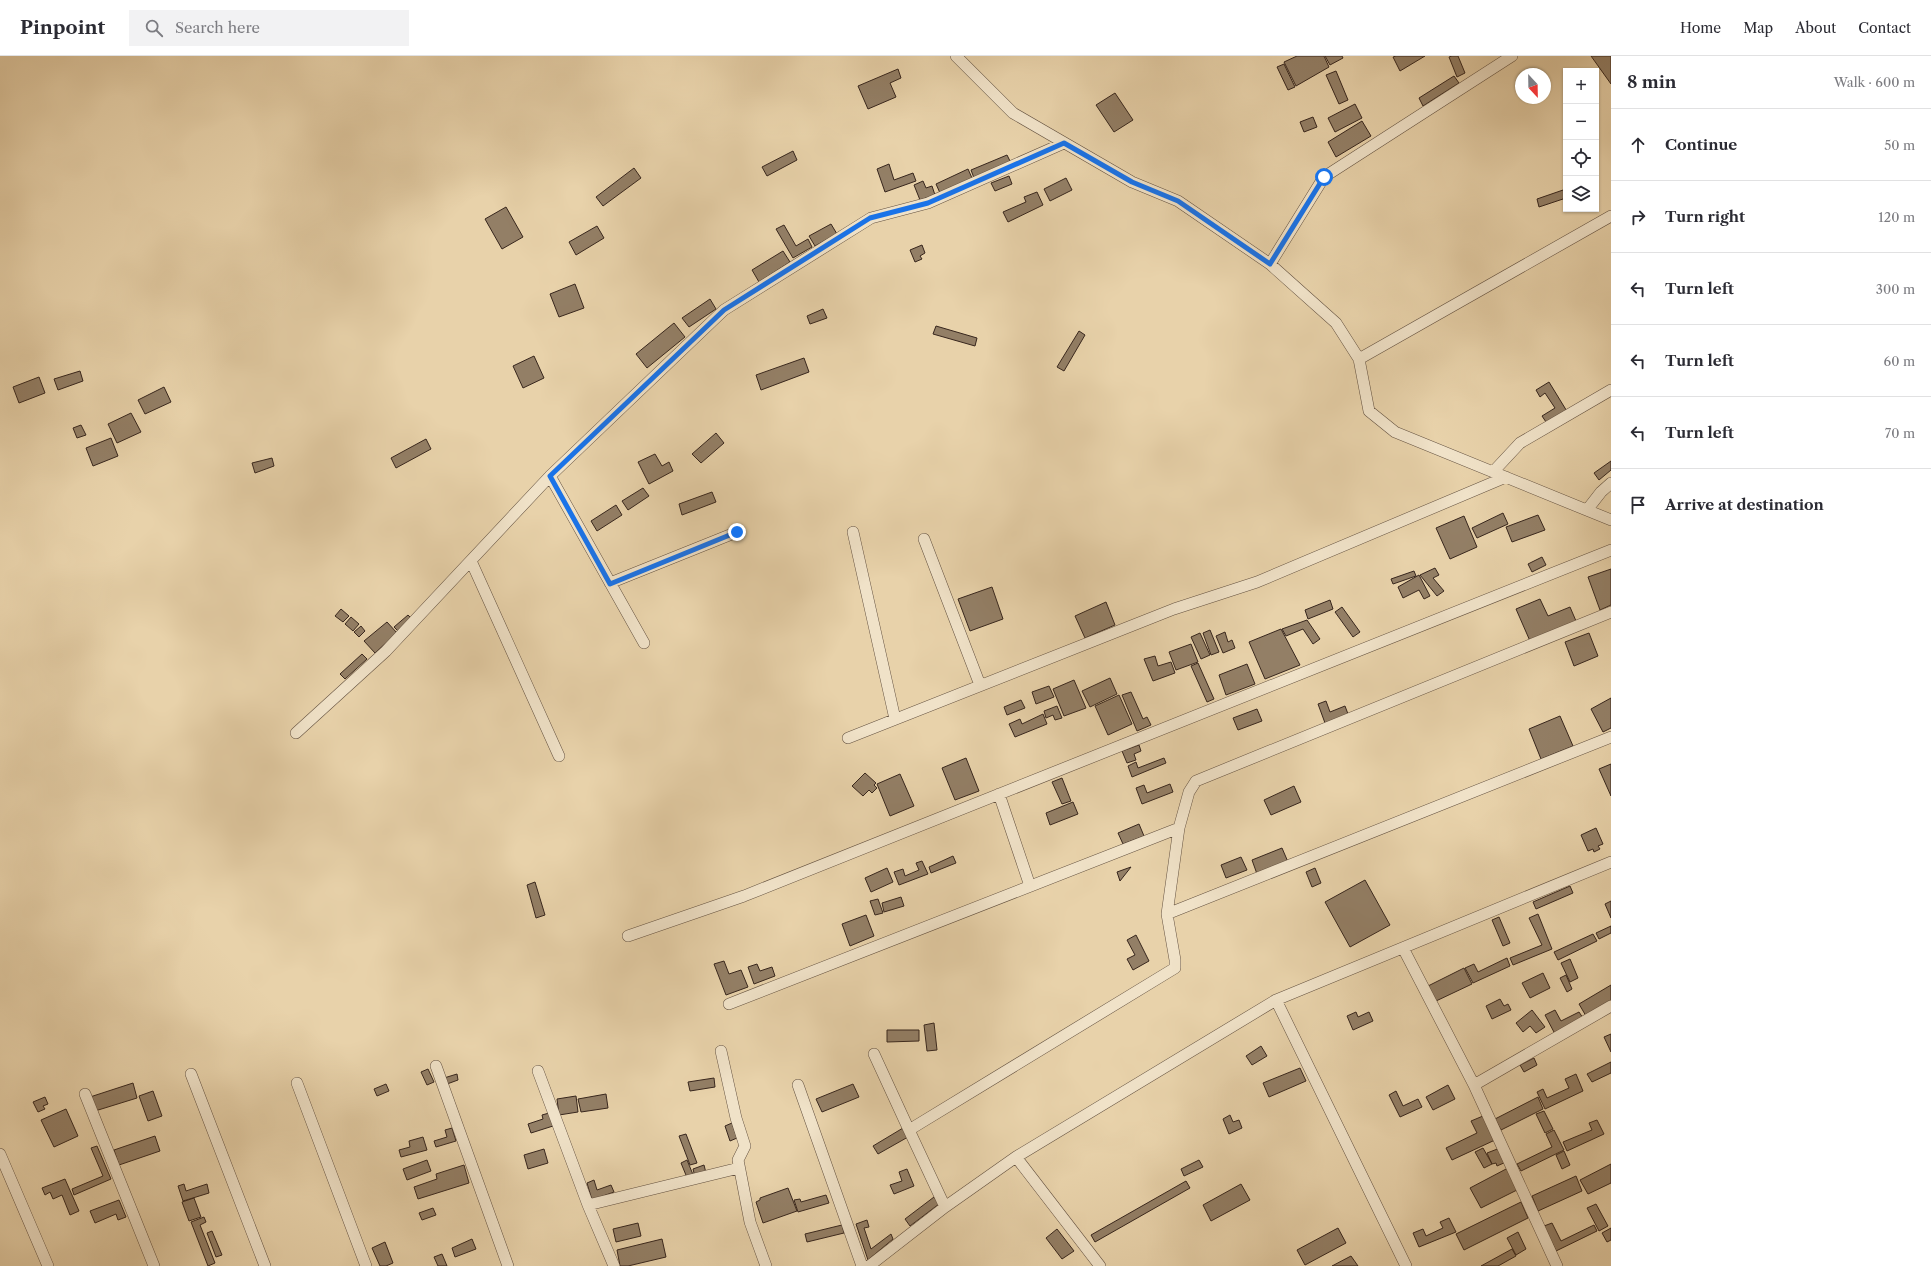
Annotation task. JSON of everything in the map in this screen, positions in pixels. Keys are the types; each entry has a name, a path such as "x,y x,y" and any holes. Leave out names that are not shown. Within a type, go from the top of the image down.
{"street":[{"path":"956,56 1013,113 1132,182 1178,201 1270,264 1336,323 1359,360 1369,410 1395,432 1611,520"},
{"path":"1270,264 1324,177 1512,56"},
{"path":"296,733 386,651 550,476 724,310 870,218 928,203 1064,143"},
{"path":"1359,360 1611,216"},
{"path":"1493,472 1520,443 1611,390"},
{"path":"550,476 644,643"},
{"path":"848,738 1174,609 1257,582 1506,477"},
{"path":"1587,510 1601,492 1611,483"},
{"path":"610,584 737,532"},
{"path":"853,532 895,719"},
{"path":"924,539 980,685"},
{"path":"628,936 744,896 1611,550"},
{"path":"471,560 559,756"},
{"path":"909,1130 1175,968 1167,914 1179,828 1189,792 1196,781 1611,612"},
{"path":"1167,914 1611,737"},
{"path":"999,794 1030,886"},
{"path":"729,1004 1179,828"},
{"path":"869,1266 945,1207 1016,1157 1276,1000 1611,862"},
{"path":"1403,948 1474,1085 1557,1266"},
{"path":"1276,1000 1406,1266"},
{"path":"1474,1085 1611,1006"},
{"path":"721,1051 736,1118 745,1146 738,1160 750,1222 766,1266"},
{"path":"874,1054 945,1207"},
{"path":"436,1066 508,1266"},
{"path":"538,1071 588,1205 614,1266"},
{"path":"191,1074 265,1266"},
{"path":"297,1083 366,1266"},
{"path":"798,1085 862,1266"},
{"path":"85,1094 154,1266"},
{"path":"0,1154 48,1266"},
{"path":"1016,1157 1100,1266"},
{"path":"588,1205 740,1168"}],"building":[{"path":"1297,56 1324,56 1329,67 1296,86 1284,62"},
{"path":"1325,56 1342,56 1343,58 1330,65"},
{"path":"1425,56 1400,71 1393,57"},
{"path":"1458,56 1465,73 1457,77 1449,57"},
{"path":"1591,56 1611,56 1611,84"},
{"path":"1284,64 1295,87 1288,90 1277,67"},
{"path":"898,69 901,78 890,83 896,97 868,109 858,86"},
{"path":"1336,71 1348,100 1339,104 1326,75"},
{"path":"1454,76 1459,83 1423,106 1419,98"},
{"path":"1115,93 1133,120 1114,132 1096,105"},
{"path":"1355,104 1362,118 1335,132 1328,118"},
{"path":"1313,117 1317,127 1304,132 1300,122"},
{"path":"1362,121 1371,136 1336,157 1328,142"},
{"path":"793,151 797,160 767,176 762,167"},
{"path":"1007,155 1011,163 974,178 971,170"},
{"path":"889,164 894,180 913,173 916,181 885,192 877,169"},
{"path":"634,168 641,178 603,206 596,197"},
{"path":"968,169 972,178 940,193 936,184"},
{"path":"1009,176 1012,184 995,191 991,183"},
{"path":"1066,178 1072,190 1050,201 1044,189"},
{"path":"923,181 926,188 932,186 935,195 920,200 914,185"},
{"path":"1563,190 1563,199 1539,207 1537,199"},
{"path":"1037,192 1043,205 1008,222 1003,212 1026,202 1024,197"},
{"path":"506,207 523,237 502,249 485,219"},
{"path":"831,224 837,234 815,246 809,236"},
{"path":"784,225 796,246 808,239 812,247 793,258 776,229"},
{"path":"597,226 604,238 576,255 569,242"},
{"path":"922,245 925,253 920,256 922,259 915,262 910,250"},
{"path":"783,251 790,262 759,282 752,270"},
{"path":"575,284 584,308 559,317 550,294"},
{"path":"710,299 716,309 689,327 682,318"},
{"path":"823,309 827,318 810,324 807,316"},
{"path":"674,323 685,337 647,368 636,354"},
{"path":"936,326 977,338 975,346 933,334"},
{"path":"1079,331 1085,335 1064,371 1057,367"},
{"path":"534,356 544,378 523,388 513,366"},
{"path":"804,358 809,372 761,390 756,375"},
{"path":"80,371 83,381 58,390 54,379"},
{"path":"39,377 45,393 19,403 13,387"},
{"path":"1549,382 1568,413 1548,425 1542,416 1555,408 1545,393 1540,397 1536,390"},
{"path":"164,387 171,402 145,414 138,400"},
{"path":"131,413 141,432 117,443 108,424"},
{"path":"81,425 86,435 77,438 73,428"},
{"path":"716,433 724,443 701,463 692,454"},
{"path":"111,438 118,456 93,466 86,448"},
{"path":"426,439 431,449 396,468 391,458"},
{"path":"655,454 662,466 669,462 673,471 649,484 638,462"},
{"path":"272,458 274,466 255,473 252,463"},
{"path":"1611,461 1611,470 1599,480 1594,473"},
{"path":"643,488 649,496 628,510 622,501"},
{"path":"712,492 716,502 682,515 679,504"},
{"path":"616,505 622,515 597,531 591,521"},
{"path":"1503,513 1508,524 1477,538 1472,528"},
{"path":"1538,515 1545,530 1512,542 1506,527"},
{"path":"1464,516 1477,547 1450,559 1436,528"},
{"path":"1542,557 1546,565 1532,572 1528,564"},
{"path":"1435,568 1439,575 1433,578 1444,591 1437,596 1420,575"},
{"path":"1611,569 1611,605 1600,610 1588,577"},
{"path":"1414,571 1416,576 1393,584 1391,579"},
{"path":"1419,575 1430,596 1424,599 1419,590 1403,598 1398,587"},
{"path":"992,587 1003,619 970,631 958,599"},
{"path":"1540,599 1548,616 1570,607 1576,621 1530,641 1516,609"},
{"path":"1330,600 1333,609 1308,619 1305,610"},
{"path":"1106,602 1115,625 1085,638 1075,616"},
{"path":"1342,607 1360,632 1353,637 1335,612"},
{"path":"341,609 349,616 343,622 335,616"},
{"path":"408,615 414,621 400,633 394,627"},
{"path":"351,617 359,624 353,631 345,624"},
{"path":"1307,620 1320,639 1313,644 1303,629 1286,636 1282,629"},
{"path":"387,622 397,633 375,653 364,641"},
{"path":"361,626 365,631 359,637 354,632"},
{"path":"1281,629 1300,665 1265,679 1249,642"},
{"path":"1210,630 1219,652 1211,655 1203,633"},
{"path":"1225,632 1228,642 1232,640 1235,648 1223,653 1216,636"},
{"path":"1200,633 1210,655 1201,659 1191,637"},
{"path":"1589,633 1598,656 1574,666 1565,642"},
{"path":"1191,644 1198,662 1176,670 1169,652"},
{"path":"362,654 367,659 345,679 340,674"},
{"path":"1155,656 1158,666 1171,662 1175,673 1153,681 1144,659"},
{"path":"1198,663 1214,699 1207,702 1191,666"},
{"path":"1247,664 1255,684 1226,695 1219,675"},
{"path":"1110,678 1117,694 1090,707 1082,691"},
{"path":"1074,680 1086,708 1064,716 1053,689"},
{"path":"1049,686 1054,697 1036,704 1032,692"},
{"path":"1131,692 1143,719 1147,717 1151,725 1137,731 1122,695"},
{"path":"1119,695 1132,724 1108,735 1095,706"},
{"path":"1611,698 1611,728 1603,732 1591,709"},
{"path":"1021,700 1025,708 1007,715 1004,707"},
{"path":"1326,701 1330,712 1345,706 1348,714 1325,723 1318,704"},
{"path":"1057,706 1062,718 1055,720 1053,715 1046,718 1044,711"},
{"path":"1257,709 1262,721 1238,730 1233,718"},
{"path":"1043,714 1047,724 1015,737 1009,724 1020,719 1022,724"},
{"path":"1560,716 1573,746 1541,759 1529,729"},
{"path":"1139,745 1141,751 1134,754 1136,760 1127,763 1122,751"},
{"path":"966,758 979,791 955,800 942,768"},
{"path":"1164,758 1166,763 1132,777 1128,766 1136,762 1138,768"},
{"path":"1611,764 1611,796 1599,769"},
{"path":"865,773 876,783 874,785 877,788 872,793 869,790 863,796 852,786"},
{"path":"900,774 914,806 890,816 877,784"},
{"path":"1062,778 1071,801 1062,804 1052,782"},
{"path":"1170,784 1173,792 1142,804 1136,788 1144,785 1147,793"},
{"path":"1294,786 1301,802 1271,815 1264,800"},
{"path":"1073,802 1078,814 1050,825 1046,813"},
{"path":"1139,824 1144,836 1123,844 1118,833"},
{"path":"1596,828 1603,844 1598,846 1600,849 1594,852 1593,849 1588,851 1581,835"},
{"path":"1282,848 1288,862 1257,874 1252,860"},
{"path":"953,856 956,863 931,873 929,867"},
{"path":"1241,857 1247,870 1226,878 1221,865"},
{"path":"922,861 928,874 899,885 894,872 903,869 905,876 919,870 916,863"},
{"path":"1131,867 1120,881 1117,872"},
{"path":"887,868 893,882 871,892 865,878"},
{"path":"1315,868 1321,883 1312,887 1306,872"},
{"path":"1365,880 1390,925 1350,947 1325,902"},
{"path":"535,882 545,915 536,918 527,885"},
{"path":"1570,886 1573,893 1536,909 1533,902"},
{"path":"901,897 904,906 884,912 882,903"},
{"path":"878,899 883,913 875,915 870,901"},
{"path":"1611,901 1611,918 1605,904"},
{"path":"1538,914 1552,949 1513,965 1510,958 1542,945 1529,918"},
{"path":"866,915 874,936 850,946 842,924"},
{"path":"1499,917 1510,943 1503,946 1492,920"},
{"path":"1611,926 1611,933 1599,939 1596,933"},
{"path":"1593,934 1597,941 1558,960 1554,952"},
{"path":"1136,935 1149,961 1133,970 1127,959 1135,955 1127,940"},
{"path":"1507,958 1510,966 1473,983 1465,968 1474,964 1478,972"},
{"path":"1570,959 1578,978 1570,982 1561,963"},
{"path":"724,961 729,974 741,970 748,987 726,995 714,964"},
{"path":"757,964 760,971 772,967 775,976 754,984 748,967"},
{"path":"1464,968 1472,984 1436,1001 1428,986"},
{"path":"1543,973 1550,988 1530,998 1522,983"},
{"path":"1566,975 1572,989 1567,992 1560,978"},
{"path":"1611,985 1611,1001 1586,1016 1579,1004"},
{"path":"1500,999 1504,1006 1508,1004 1511,1010 1492,1019 1486,1006"},
{"path":"1532,1010 1545,1027 1536,1033 1530,1026 1523,1032 1516,1023"},
{"path":"1555,1010 1561,1021 1579,1012 1583,1018 1555,1034 1545,1015"},
{"path":"1356,1012 1358,1017 1369,1012 1373,1021 1353,1030 1347,1016"},
{"path":"934,1023 937,1050 927,1051 924,1025"},
{"path":"887,1030 919,1030 919,1041 887,1042"},
{"path":"1611,1034 1611,1052 1604,1037"},
{"path":"1261,1046 1267,1056 1252,1065 1246,1056"},
{"path":"1534,1058 1537,1065 1524,1072 1520,1065"},
{"path":"1611,1062 1611,1073 1592,1082 1587,1074"},
{"path":"1300,1068 1306,1081 1269,1097 1263,1083"},
{"path":"428,1069 434,1082 427,1085 421,1072"},
{"path":"457,1074 458,1080 447,1084 444,1078"},
{"path":"1576,1074 1583,1091 1545,1109 1537,1092 1543,1089 1547,1098 1569,1088 1565,1079"},
{"path":"714,1078 715,1087 690,1091 688,1082"},
{"path":"133,1083 137,1098 95,1111 90,1097"},
{"path":"386,1084 389,1091 377,1096 374,1089"},
{"path":"853,1084 859,1097 822,1112 816,1099"},
{"path":"1448,1085 1455,1099 1433,1110 1426,1097"},
{"path":"153,1091 162,1116 148,1121 139,1096"},
{"path":"1396,1091 1403,1106 1418,1099 1422,1107 1400,1117 1389,1095"},
{"path":"606,1094 608,1108 581,1112 578,1099"},
{"path":"576,1096 578,1112 559,1115 557,1099"},
{"path":"45,1097 48,1104 43,1106 45,1109 38,1112 33,1102"},
{"path":"1538,1097 1543,1109 1501,1130 1495,1119"},
{"path":"66,1109 78,1136 54,1147 41,1120"},
{"path":"1544,1111 1553,1129 1545,1133 1536,1114"},
{"path":"549,1113 553,1126 531,1133 528,1124 543,1119 542,1115"},
{"path":"1230,1115 1233,1122 1239,1120 1242,1128 1229,1134 1223,1119"},
{"path":"1483,1116 1495,1140 1452,1160 1446,1148 1477,1133 1471,1121"},
{"path":"1597,1120 1604,1134 1567,1151 1563,1142 1592,1130 1589,1123"},
{"path":"732,1123 737,1138 730,1141 725,1126"},
{"path":"452,1128 456,1141 436,1147 434,1141 447,1137 445,1130"},
{"path":"903,1128 908,1137 878,1154 873,1146"},
{"path":"1554,1130 1564,1150 1521,1171 1517,1164 1552,1147 1546,1134"},
{"path":"686,1134 697,1163 690,1165 679,1136"},
{"path":"155,1136 160,1151 119,1165 114,1150"},
{"path":"423,1137 427,1150 401,1157 399,1150 410,1147 409,1141"},
{"path":"97,1146 111,1179 74,1195 72,1189 103,1176 91,1148"},
{"path":"1483,1148 1492,1164 1484,1168 1475,1152"},
{"path":"1500,1148 1506,1162 1497,1166 1496,1163 1492,1164 1487,1153"},
{"path":"544,1149 548,1163 528,1169 524,1155"},
{"path":"1564,1151 1570,1165 1562,1169 1556,1155"},
{"path":"427,1160 431,1171 407,1180 403,1169"},
{"path":"687,1160 694,1177 688,1180 681,1163"},
{"path":"1199,1160 1203,1167 1184,1176 1181,1169"},
{"path":"1611,1164 1611,1183 1588,1194 1580,1180"},
{"path":"464,1165 469,1183 418,1199 414,1187 437,1179 436,1174"},
{"path":"704,1165 706,1173 695,1177 693,1169"},
{"path":"1508,1168 1519,1189 1481,1208 1470,1188"},
{"path":"907,1169 914,1186 894,1194 890,1185 902,1181 899,1172"},
{"path":"1576,1176 1582,1191 1538,1211 1532,1196"},
{"path":"65,1179 79,1211 70,1215 62,1195 53,1199 50,1192 45,1195 42,1188"},
{"path":"594,1180 597,1190 611,1185 614,1192 592,1200 587,1183"},
{"path":"1186,1181 1190,1188 1095,1242 1091,1235"},
{"path":"184,1184 186,1191 207,1184 209,1193 183,1201 178,1186"},
{"path":"1241,1184 1250,1200 1211,1221 1203,1205"},
{"path":"788,1188 797,1211 763,1223 756,1202 760,1200 760,1198"},
{"path":"826,1195 829,1203 798,1212 794,1200 800,1199 801,1202"},
{"path":"934,1197 939,1204 910,1226 905,1219"},
{"path":"194,1198 201,1217 189,1221 182,1202"},
{"path":"119,1200 126,1217 118,1220 116,1214 95,1223 90,1211"},
{"path":"1521,1202 1528,1218 1464,1250 1456,1234"},
{"path":"1596,1204 1608,1226 1599,1231 1587,1208"},
{"path":"433,1208 436,1215 422,1220 419,1213"},
{"path":"204,1217 206,1222 200,1225 215,1263 208,1266 191,1222"},
{"path":"1449,1218 1456,1232 1419,1247 1413,1233 1423,1229 1426,1236 1443,1228 1440,1222"},
{"path":"867,1220 869,1227 864,1228 871,1249 891,1234 893,1239 868,1260 856,1224"},
{"path":"638,1223 641,1236 616,1242 613,1229"},
{"path":"1552,1223 1561,1241 1594,1225 1597,1231 1556,1251 1544,1226"},
{"path":"842,1225 844,1233 807,1242 805,1234"},
{"path":"1338,1228 1346,1243 1305,1265 1297,1250"},
{"path":"1611,1228 1611,1240 1607,1242 1602,1233"},
{"path":"1057,1229 1074,1251 1062,1259 1046,1238"},
{"path":"212,1231 222,1255 216,1257 207,1233"},
{"path":"1518,1232 1526,1249 1516,1255 1507,1238"},
{"path":"472,1239 476,1249 455,1257 452,1248"},
{"path":"662,1239 666,1257 628,1266 620,1266 617,1250"},
{"path":"385,1242 393,1263 386,1266 380,1266 372,1248"},
{"path":"1512,1249 1516,1256 1498,1266 1481,1266"},
{"path":"442,1254 447,1266 438,1266 434,1257"},
{"path":"1351,1256 1358,1266 1332,1266"}],"route":[{"path":"737,532 610,584 550,476 724,310 870,218 928,203 1064,143 1132,182 1178,201 1270,264 1324,177"}]}
